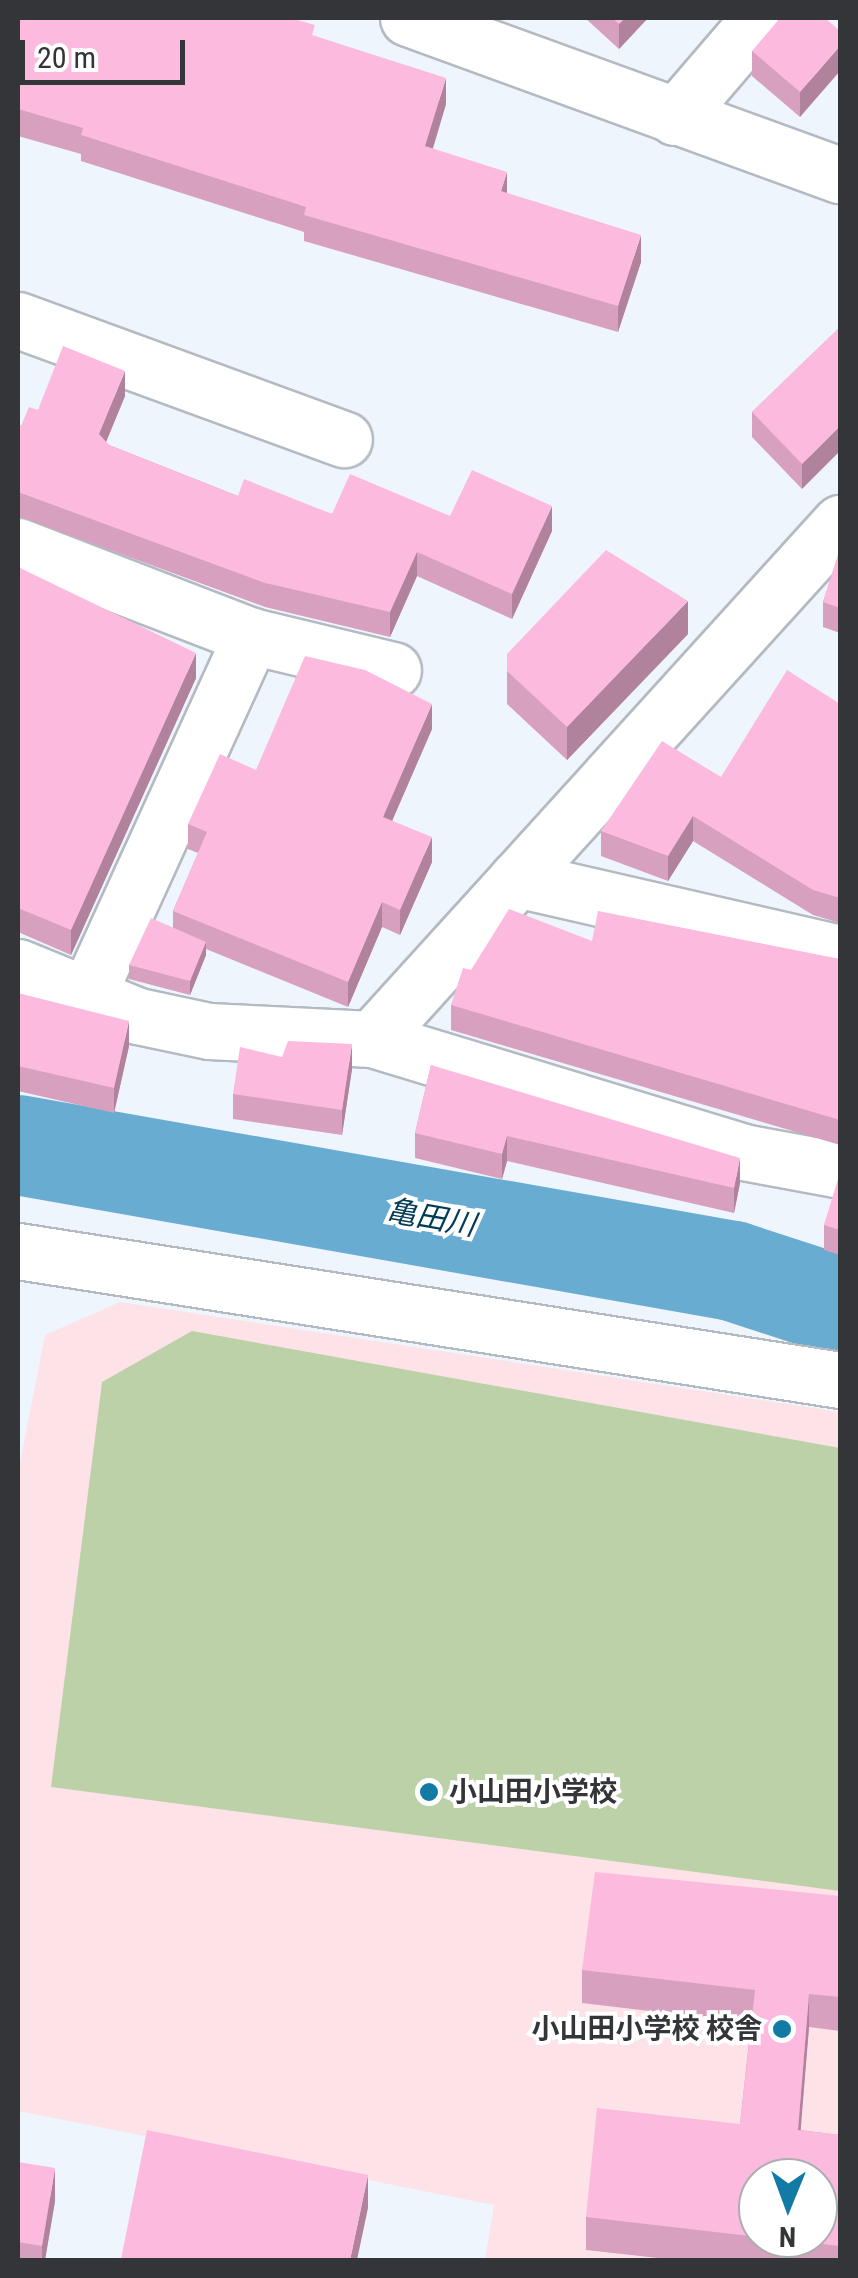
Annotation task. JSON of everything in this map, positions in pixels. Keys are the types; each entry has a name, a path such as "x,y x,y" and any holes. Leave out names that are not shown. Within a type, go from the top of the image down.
{"street":[{"path":"408,18 840,175"},
{"path":"675,117 760,18"},
{"path":"18,320 344,439"},
{"path":"372,1039 840,523"},
{"path":"19,550 252,636 393,670"},
{"path":"87,996 252,636"},
{"path":"517,879 840,953"},
{"path":"18,967 87,996 209,1030 372,1039 744,1152 840,1170"},
{"path":"18,1251 840,1380"}],"shaded area":[{"name":"小山田小学校","path":"120,1302 840,1412 840,2260 485,2260 494,2205 18,2111 18,1473 45,1335"}],"green space":[{"path":"192,1331 840,1448 840,1891 51,1787 102,1382"}],"building":[{"path":"18,18 290,18 315,25 312,35 446,78 425,146 507,172 501,191 641,235 618,306 304,215 306,207 81,135 83,128 18,109"},
{"path":"780,18 825,18 840,31 840,46 800,92 752,51"},
{"path":"840,327 840,426 802,464 752,412"},
{"path":"63,346 125,371 99,434 109,445 238,496 244,479 332,514 350,474 450,516 472,470 552,506 512,594 417,552 390,612 265,583 18,492 18,424 21,426 29,407 38,410"},
{"path":"840,549 840,608 823,602"},
{"path":"606,550 688,601 567,727 507,671 507,654"},
{"path":"18,567 196,653 71,930 18,908"},
{"path":"305,656 365,670 432,704 383,817 432,837 400,910 382,902 348,982 173,911 207,832 188,824 220,754 256,770"},
{"path":"787,670 840,704 840,898 813,890 693,816 668,856 601,831 662,741 721,777"},
{"path":"509,909 592,941 598,911 840,959 840,1120 451,1005 463,968 471,970"},
{"path":"151,918 206,942 190,981 129,965"},
{"path":"18,993 129,1021 114,1088 18,1066"},
{"path":"288,1041 352,1044 342,1110 233,1094 240,1047 282,1057"},
{"path":"431,1065 740,1158 734,1188 507,1136 502,1154 415,1133"},
{"path":"840,1180 840,1230 824,1225"},
{"path":"595,1872 840,1896 840,1997 809,1994 798,2130 840,2135 840,2246 838,2158 738,2158 738,2235 586,2217 597,2108 740,2124 755,1990 582,1970"},
{"path":"147,2130 368,2175 350,2260 121,2259"},
{"path":"18,2162 55,2168 42,2246 18,2242"}],"waterway":[{"name":"亀田川","path":"18,1145 733,1271 840,1306"}],"place":[{"name":"小山田小学校","path":"429,1792"},
{"name":"小山田小学校 校舎","path":"782,2029"}]}
